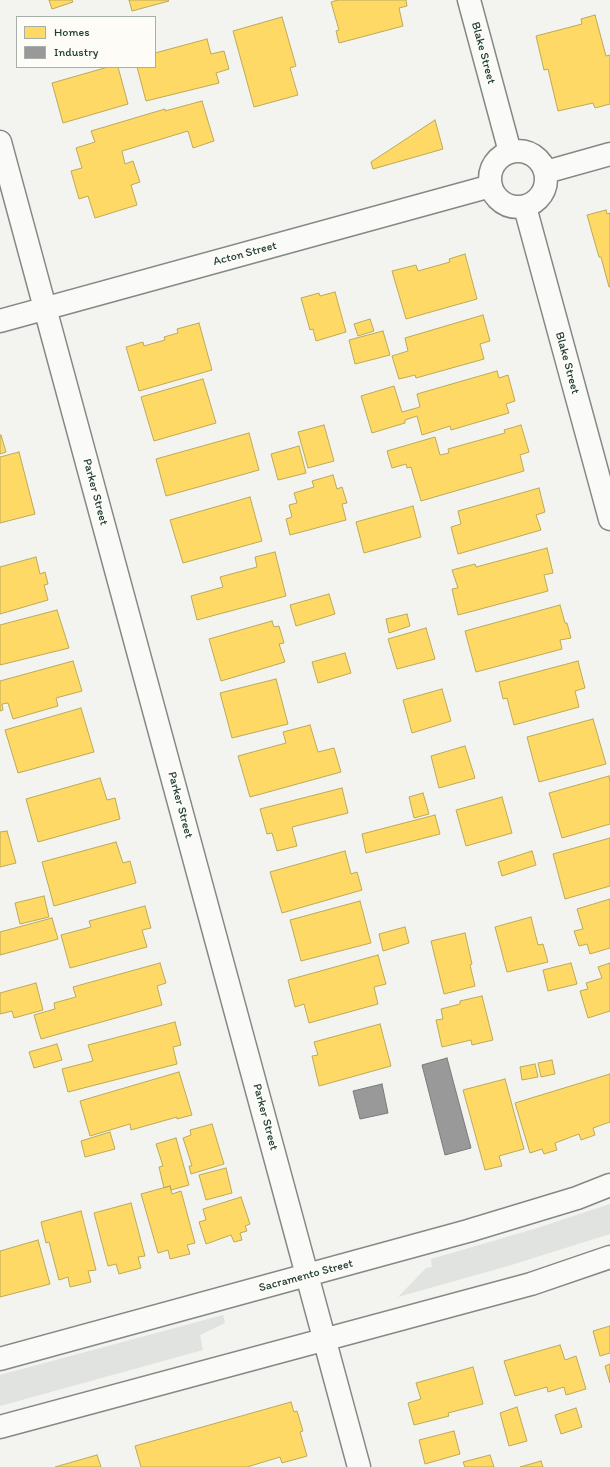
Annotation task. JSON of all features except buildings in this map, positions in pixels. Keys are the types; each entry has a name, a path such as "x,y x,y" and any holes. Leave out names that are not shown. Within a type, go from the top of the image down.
{"street":[{"name":"Blake Street","path":"468,0 510,152"},
{"name":"Parker Street","path":"0,142 359,1467"},
{"path":"519,150 529,152 537,157 543,164 546,172 547,180 542,194 532,204 525,207 513,207 503,203 495,195 491,186 490,177 492,168 502,155 510,152 519,150"},
{"path":"546,172 610,154"},
{"name":"Acton Street","path":"0,321 491,186"},
{"name":"Blake Street","path":"525,207 610,519"},
{"name":"Sacramento Street","path":"0,1359 468,1231 577,1198 610,1185"},
{"path":"0,1427 531,1284 610,1257"}],"shaded area":[{"path":"610,1204 610,1234 508,1266 398,1297 426,1268 432,1267 431,1259 534,1229"},
{"path":"223,1315 225,1323 200,1335 203,1350 0,1406 0,1375"}]}
